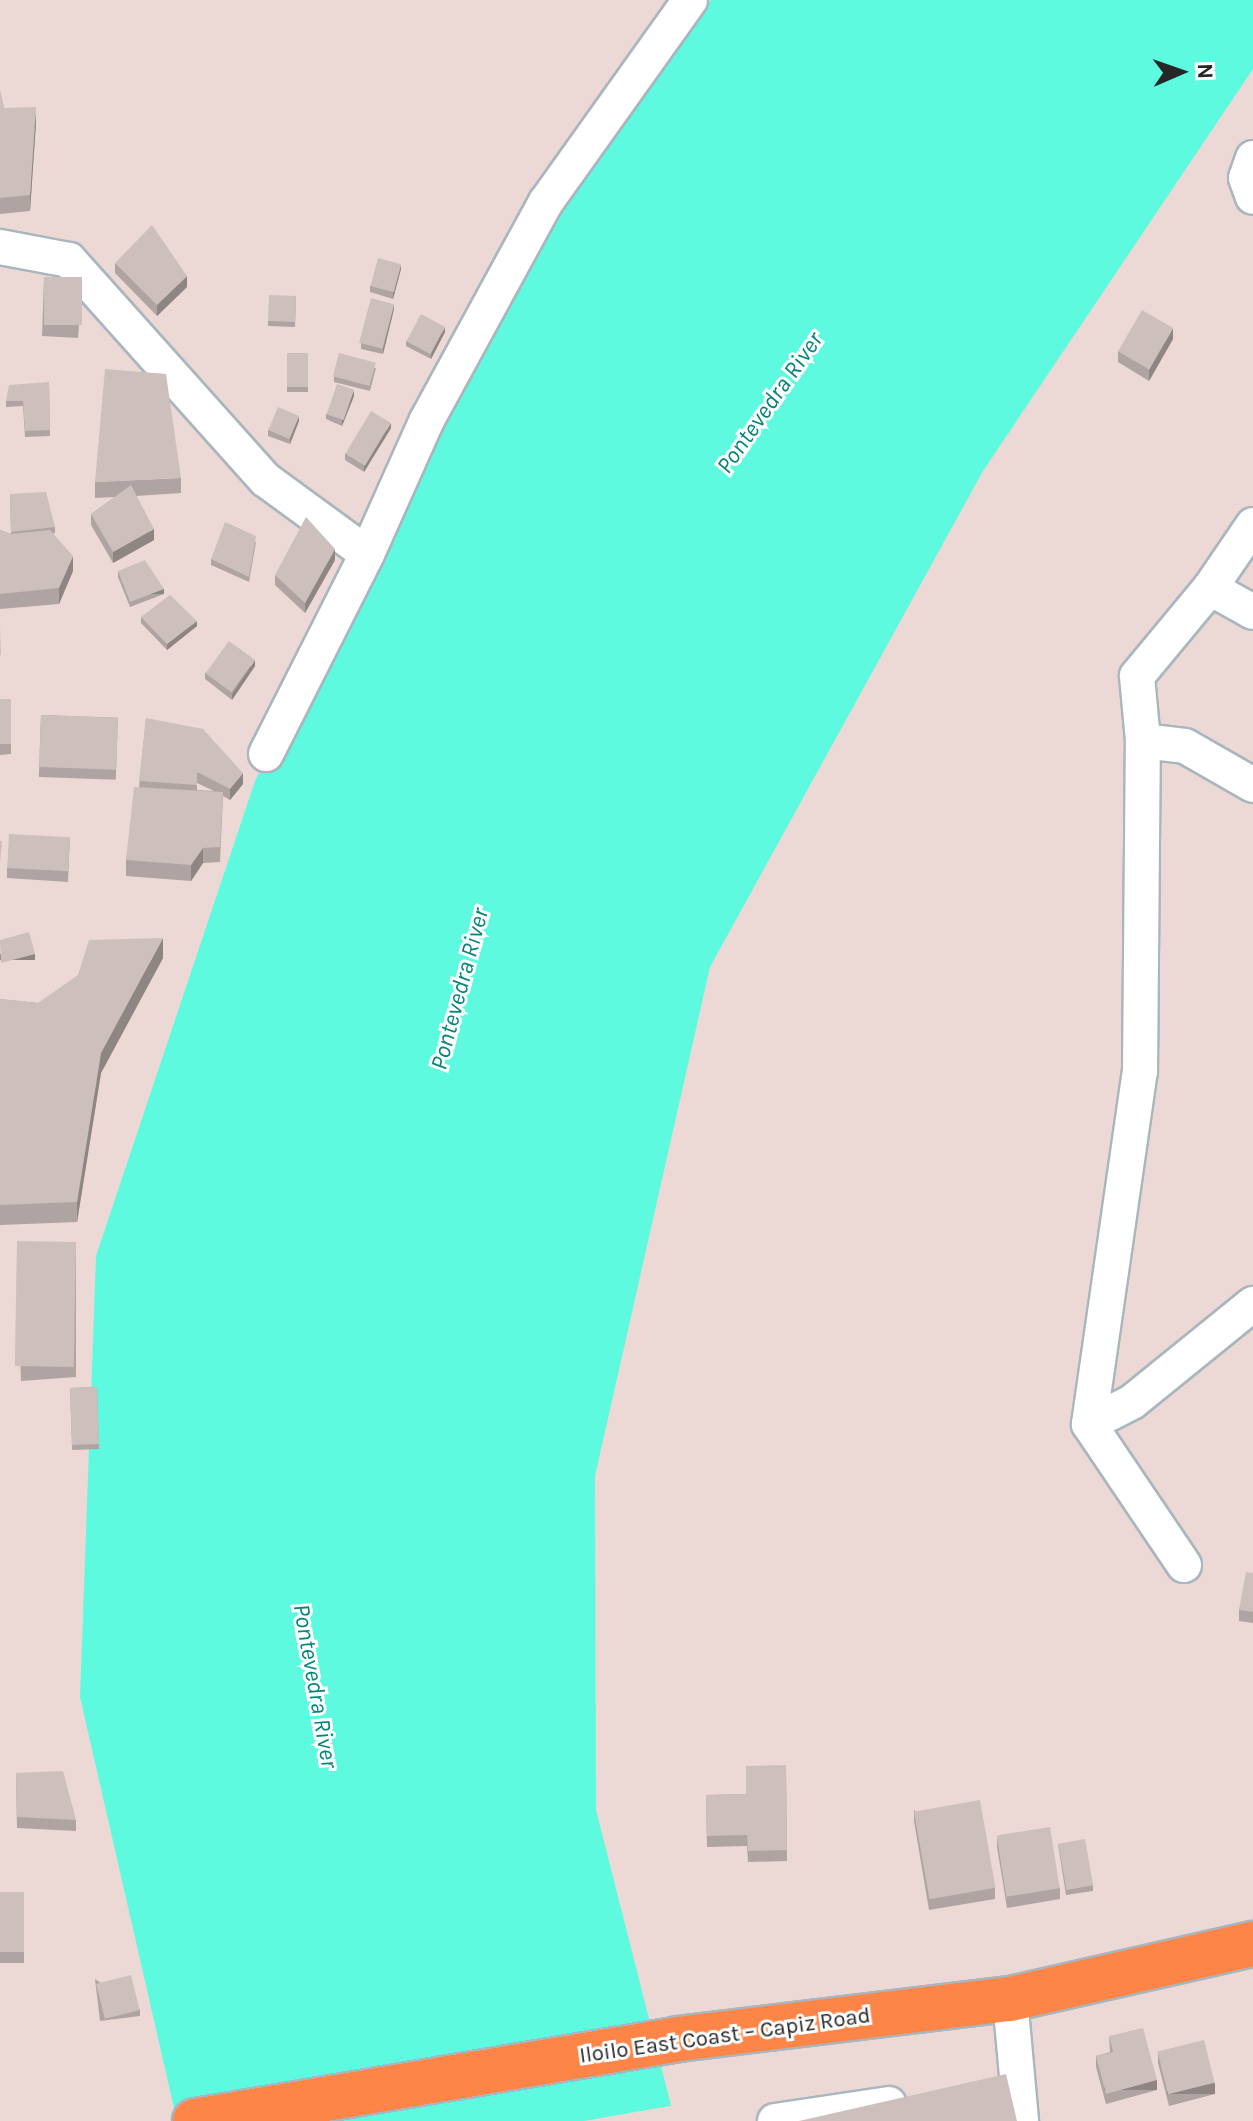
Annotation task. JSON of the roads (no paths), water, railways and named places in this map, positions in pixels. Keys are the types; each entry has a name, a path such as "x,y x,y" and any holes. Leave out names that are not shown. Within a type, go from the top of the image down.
{"main road":[{"name":"Iloilo East Coast – Capiz Road","path":"195,2121 678,2039 1010,1999 1253,1944"}],"street":[{"path":"266,754 367,554 427,420 546,202 690,0"},
{"path":"1253,158 1246,178 1253,197"},
{"path":"0,247 69,260 266,480 367,554"},
{"path":"1184,1565 1089,1424 1140,1072 1143,741 1137,676 1210,588 1253,525"},
{"path":"1210,588 1253,612"},
{"path":"1143,741 1185,746 1253,785"},
{"path":"1089,1424 1132,1402 1253,1304"},
{"path":"1010,1999 999,2088 1021,2121"},
{"path":"775,2121 925,2099"}],"water":[{"name":"Pontevedra River","path":"711,0 1253,0 1253,69 983,471 710,967 595,1476 596,1810 675,2121 177,2121 80,1697 96,1256 255,781 454,381 535,236"}]}
